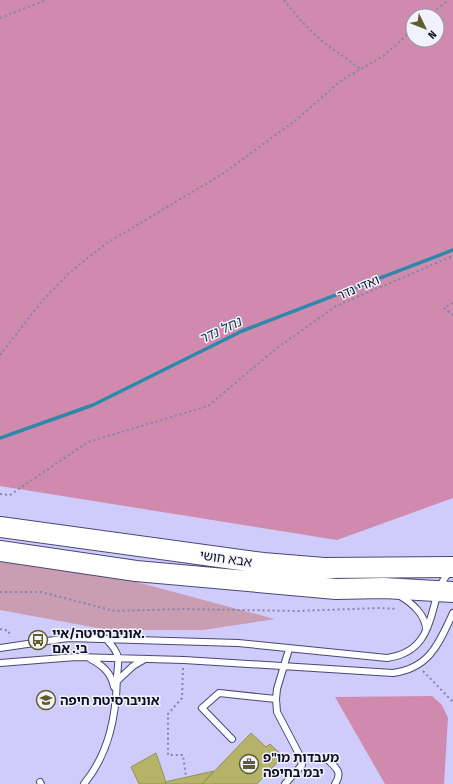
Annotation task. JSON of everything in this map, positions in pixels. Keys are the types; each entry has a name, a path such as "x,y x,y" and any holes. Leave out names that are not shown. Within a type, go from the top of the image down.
{"main road":[{"name":"אבא חושי","path":"0,527 263,563 324,568 453,568"},
{"name":"אבא חושי","path":"0,551 136,571 336,589 384,588 446,591"}],"lane":[{"path":"0,648 68,638 238,644 387,658 397,656 410,650 426,633 446,591 444,578 453,568"},
{"path":"384,588 406,599 417,608 425,622 426,633"},
{"path":"0,663 88,657 284,665 393,673 402,672 417,665 432,653 453,613"},
{"path":"84,784 104,750 113,724 118,658 113,646 106,639"},
{"path":"285,784 302,766 299,754 277,712 276,699 289,649"},
{"path":"88,657 106,670 113,681 116,697"},
{"path":"117,681 133,666 146,659"},
{"path":"232,739 202,708 218,692 276,699"},
{"path":"328,760 339,773 339,777 335,784"}],"path":[{"path":"0,18 46,0"},
{"path":"284,0 302,22 323,42 361,69"},
{"path":"438,8 448,0"},
{"path":"0,355 42,302 70,272 107,243 224,173 296,120 342,80 383,56 405,37"},
{"name":"ואדי נדר","path":"0,494 10,495 88,442 208,406 277,348 336,306 453,258"},
{"path":"453,303 444,308 453,315"},
{"path":"0,592 41,592 115,611 184,609 297,611 379,608 397,609"},
{"path":"0,629 9,631 10,646"},
{"path":"184,660 182,698 168,714 168,755 183,755 186,777"},
{"path":"417,665 453,702"}],"shaded area":[{"path":"0,0 453,0 453,498 337,540 0,486"},
{"path":"0,555 103,573 275,619 203,630 108,630 0,610"},
{"path":"432,696 442,705 448,718 444,784 385,784 335,697"}],"building":[{"name":"מעבדות מו\"פ יבמ בחיפה","path":"251,733 266,747 270,744 283,756 257,784 202,784"},
{"path":"156,753 166,784 139,784 131,767"},
{"path":"214,771 202,784 166,784 165,782"}],"waterway":[{"name":"נחל נדר","path":"0,438 93,405 242,331 453,250"}],"place":[{"name":"אוניברסיטה/איי. בי. אם","path":"38,640"},
{"name":"אוניברסיטת חיפה","path":"46,700"},
{"name":"מעבדות מו\"פ יבמ בחיפה","path":"249,764"}]}
